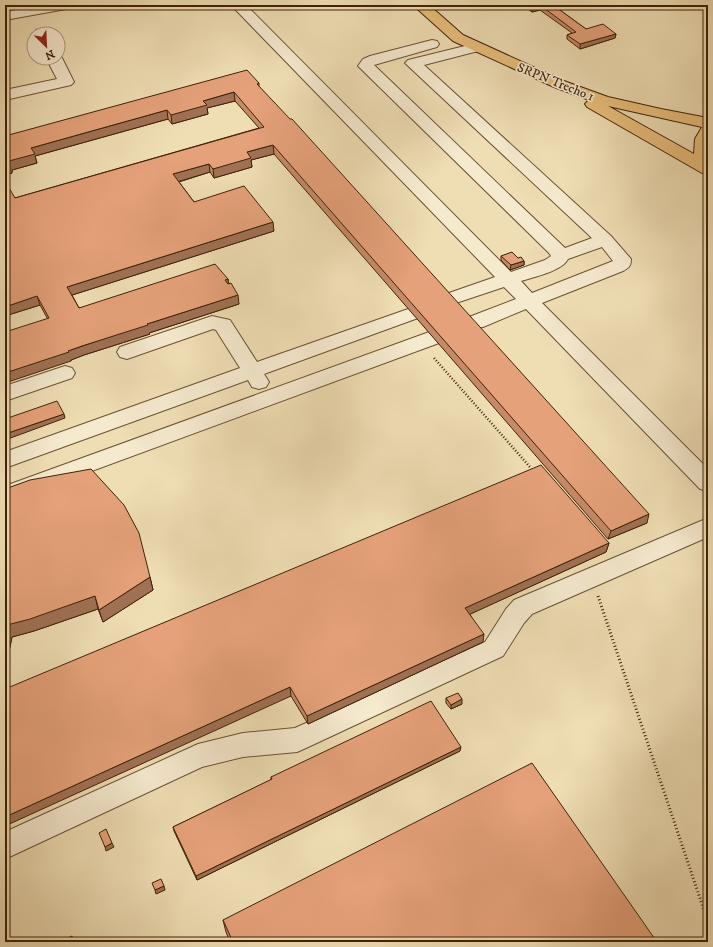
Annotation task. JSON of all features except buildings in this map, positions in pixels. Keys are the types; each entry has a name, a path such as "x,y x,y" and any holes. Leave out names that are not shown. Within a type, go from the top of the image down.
{"main road":[{"name":"SRPN Trecho 1","path":"420,5 458,38 559,84 603,100 661,114 708,123"},
{"path":"559,84 619,120 708,168"},
{"path":"708,130 700,150 703,160 708,168"},
{"path":"671,148 708,179"}],"lane":[{"path":"5,16 66,5"},
{"path":"238,5 708,483"},
{"path":"407,58 458,38"},
{"path":"477,47 407,58 375,59 368,62 366,66 551,244 560,256"},
{"path":"407,58 606,240 622,259 622,264 531,302 476,322"},
{"path":"5,95 66,82 58,66"},
{"path":"456,297 552,264 559,260 560,256 606,240"},
{"path":"5,460 411,314"},
{"path":"126,352 212,322 223,325 251,371 271,398"},
{"path":"5,495 426,341"},
{"path":"5,394 65,373"},
{"path":"5,846 198,756 243,745 297,740 494,648 503,637 515,614 523,606 708,527"}],"path":[{"path":"426,341 530,468"},
{"path":"592,577 708,922"}]}
